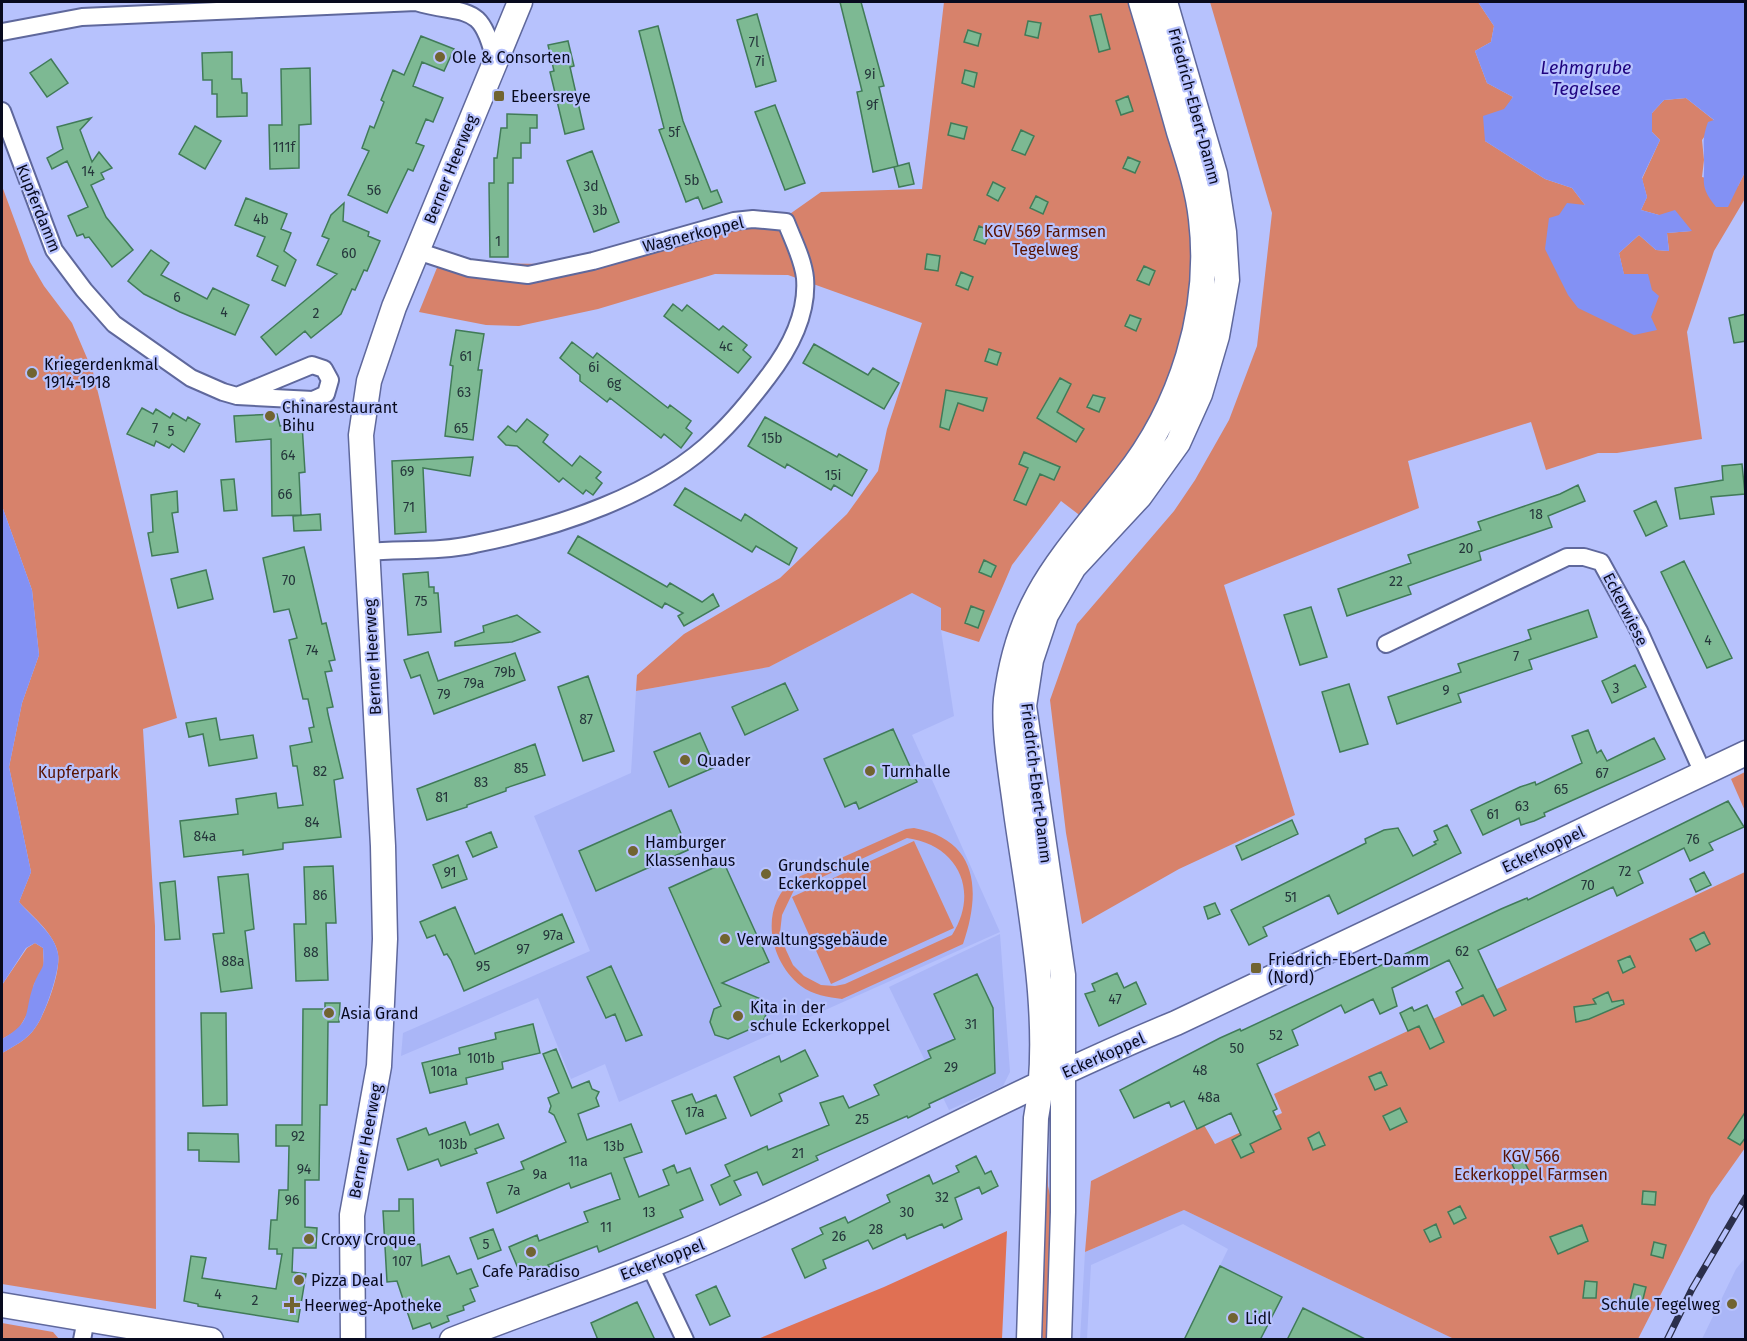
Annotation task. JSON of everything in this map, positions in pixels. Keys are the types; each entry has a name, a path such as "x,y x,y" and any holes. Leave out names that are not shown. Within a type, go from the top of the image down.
{"street":[{"path":"2,32 82,16 416,2 457,8 480,19 489,33 495,61"},
{"name":"Berner Heerweg","path":"353,1340 352,1215 379,1066 384,977 383,846 361,462 364,409 376,357 417,251 520,2"},
{"name":"Friedrich-Ebert-Damm","path":"1029,1340 1033,1095 1038,976 1013,789 1006,704 1013,655 1029,608 1060,557 1126,477 1159,428 1195,338 1202,279 1201,219 1190,169 1141,2"},
{"name":"Friedrich-Ebert-Damm","path":"1059,1340 1064,1139 1063,975 1024,706 1031,660 1046,615 1074,567 1140,496 1178,443 1200,394 1218,336 1227,280 1224,232 1215,174 1165,2"},
{"name":"Kupferdamm","path":"2,111 54,250 84,290 114,324 191,378 237,396 318,399 329,389 330,380 324,369 312,365 237,396"},
{"name":"Wagnerkoppel","path":"367,552 472,545 503,538 582,514 641,488 693,456 716,438 744,408 778,364 793,337 803,308 805,278 786,222 753,219 734,221 593,261 528,275 469,268 417,251"},
{"name":"Eckerwiese","path":"1386,644 1567,557 1584,556 1601,562 1639,631 1703,773"},
{"name":"Eckerkoppel","path":"452,1340 742,1227 1033,1095 1064,1072 1176,1023 1746,753"},
{"path":"1033,1095 1064,1139"},
{"path":"649,1264 685,1340"},
{"path":"2,1305 84,1329 211,1340"}],"shaded area":[{"name":"Grundschule Eckerkoppel","path":"912,593 941,608 941,630 954,716 912,735 1000,932 619,1102 605,1064 571,1079 538,998 401,1056 403,1033 590,951 534,816 631,773 636,691 769,667"},
{"path":"1000,934 1010,1072 1003,1086 949,1110 889,987"},
{"path":"1184,1210 1454,1339 1184,1339 1228,1249 1183,1224 1091,1265 1087,1339 1080,1340 1085,1252"},
{"path":"1007,1231 1002,1339 758,1339 884,1287"},
{"name":"Schule Tegelweg","path":"1745,1258 1745,1339 1702,1339 1736,1269"}],"green space":[{"name":"KGV 569 Farmsen Tegelweg","path":"944,2 1132,2 1189,202 1193,288 1171,380 1141,439 1082,517 1061,501 1012,565 979,642 941,630 941,608 912,593 769,667 636,691 637,675 684,634 780,578 847,514 878,471 887,429 922,323 788,275 715,274 598,309 519,326 486,325 419,312 443,253 463,263 549,264 787,216 821,192 922,189"},
{"path":"1210,2 1478,2 1494,26 1491,42 1475,51 1487,83 1513,97 1485,141 1545,179 1572,188 1585,205 1624,275 1619,253 1639,235 1656,250 1669,251 1667,233 1691,231 1659,215 1641,210 1647,197 1642,179 1660,140 1652,132 1652,113 1664,100 1686,98 1715,121 1702,140 1704,160 1702,177 1738,186 1745,172 1746,197 1714,251 1687,332 1702,439 1617,453 1598,453 1546,470 1531,422 1408,461 1419,508 1224,585 1295,815 1179,869 1082,924 1066,833 1050,700 1077,624 1174,511 1195,480 1229,420 1257,346 1272,213"},
{"name":"Kupferpark","path":"2,186 30,262 44,286 72,323 93,372 177,718 143,729 155,926 156,1309 2,1284 2,1053 24,1039 39,1021 52,992 58,954 52,939 19,902 31,872 9,767 22,703 39,655 32,590 2,506"},
{"path":"1745,772 1745,811 1731,779"},
{"path":"914,828 936,834 952,844 963,856 970,871 973,888 969,925 963,944 842,999 805,989 790,975 775,948 772,918 783,890 794,879 906,829","holes":["907,838 925,842 951,860 964,887 964,902 952,935 845,984 821,985 804,976 793,965 780,933 782,915 794,890"]},
{"path":"914,841 954,928 831,984 792,897"},
{"name":"KGV 566 Eckerkoppel Farmsen","path":"1745,872 1745,1148 1711,1196 1638,1339 1454,1339 1184,1210 1085,1252 1091,1181 1204,1125 1215,1144 1282,1113 1274,1094"},
{"path":"35,943 43,948 44,968 34,984 29,1011 18,1030 2,1039 2,985 27,948"},
{"path":"1047,1132 1048,1186 1055,1219 1051,1339 1043,1340 1040,1322"},
{"path":"2,1323 53,1332 59,1339 2,1339"}],"water":[{"name":"Lehmgrube Tegelsee","path":"1478,2 1745,2 1745,172 1728,207 1716,207 1707,194 1704,184 1704,137 1708,122 1714,120 1686,98 1664,100 1652,113 1652,132 1660,140 1642,178 1647,197 1641,210 1659,215 1675,210 1692,231 1667,233 1669,251 1656,250 1639,235 1619,253 1624,274 1648,274 1652,290 1659,296 1651,317 1657,330 1634,335 1578,308 1568,295 1545,249 1549,218 1559,215 1567,203 1585,205 1572,188 1545,179 1485,141 1483,116 1504,109 1513,97 1487,83 1475,51 1491,42 1494,26"},
{"path":"2,506 32,590 39,655 22,703 9,767 31,872 19,902 52,940 58,954 58,961 51,992 39,1022 24,1039 2,1053 2,1039 19,1027 26,1016 34,984 44,961 43,948 35,943 26,948 2,985"}],"building":[{"path":"840,2 861,2 884,86 879,87 898,166 873,172 857,92 862,91"},
{"path":"757,14 776,81 756,87 737,20"},
{"path":"1101,14 1110,49 1099,52 1090,16"},
{"path":"1028,21 1041,23 1038,38 1025,35"},
{"path":"658,26 683,121 711,192 717,190 722,202 703,209 698,197 686,202 659,130 664,128 639,31"},
{"path":"968,30 981,34 978,46 964,42"},
{"path":"421,36 454,49 444,71 422,62 413,86 443,98 433,122 426,119 416,143 424,146 413,171 408,169 387,213 348,195 369,151 362,148 370,126 374,128 384,102 381,100 393,70 404,75"},
{"path":"568,41 574,66 570,67 584,129 565,134 550,72 554,71 548,45"},
{"path":"232,52 232,79 241,79 242,93 247,93 247,116 217,117 217,94 212,94 212,80 203,80 202,53"},
{"path":"51,59 68,83 47,97 30,73"},
{"path":"310,68 311,124 299,125 299,168 270,169 269,125 282,125 281,69"},
{"path":"965,70 977,73 974,87 962,83"},
{"path":"1128,96 1133,111 1121,115 1116,101"},
{"path":"775,105 805,183 785,190 755,112"},
{"path":"507,114 537,115 537,128 530,128 530,143 521,143 521,158 513,158 513,183 508,183 508,257 490,257 489,183 494,183 494,158 497,158 501,128 507,128"},
{"path":"91,118 80,130 92,162 99,152 112,168 101,173 104,179 91,185 106,217 133,250 112,267 89,237 85,238 83,234 77,236 68,216 88,207 67,161 52,169 47,158 63,149 57,127"},
{"path":"951,123 967,127 964,139 948,135"},
{"path":"195,126 221,141 205,169 179,154"},
{"path":"1021,130 1034,136 1025,155 1012,150"},
{"path":"592,151 619,222 594,232 567,161"},
{"path":"1128,157 1140,162 1135,173 1123,168"},
{"path":"909,163 914,184 899,187 894,167"},
{"path":"993,182 1005,188 998,201 987,195"},
{"path":"1036,196 1048,202 1043,214 1030,208"},
{"path":"246,198 287,214 281,229 291,233 284,251 296,260 285,286 272,280 278,266 257,256 265,237 235,225"},
{"path":"344,203 343,221 369,232 368,236 380,241 367,271 364,270 355,290 352,289 341,314 311,338 305,331 276,355 261,337 337,274 317,265 329,239 322,236 331,215"},
{"path":"979,226 991,231 985,244 974,240"},
{"path":"151,250 169,263 161,275 207,299 213,288 249,305 235,335 144,294 128,281"},
{"path":"927,254 940,256 938,271 925,269"},
{"path":"1144,266 1155,271 1149,285 1137,280"},
{"path":"961,272 973,277 968,290 956,285"},
{"path":"673,304 682,311 687,305 719,330 723,326 747,345 743,350 751,357 738,373 664,316"},
{"path":"1746,314 1746,341 1734,343 1729,318"},
{"path":"1130,315 1141,319 1136,331 1125,326"},
{"path":"456,330 484,334 478,370 482,370 473,440 445,436 453,366 450,365"},
{"path":"572,342 593,358 597,353 668,408 670,405 691,421 686,428 692,433 681,448 664,434 661,438 610,398 607,402 580,381 580,375 560,358"},
{"path":"814,344 868,375 873,368 899,383 884,409 803,363"},
{"path":"989,349 1001,353 997,365 985,361"},
{"path":"1060,378 1071,384 1057,412 1084,429 1076,442 1037,418"},
{"path":"946,390 987,398 983,411 958,403 949,430 940,427"},
{"path":"1093,395 1105,398 1099,412 1087,407"},
{"path":"142,408 153,414 156,409 170,418 173,413 186,421 188,417 200,424 184,452 172,444 169,448 156,441 154,446 127,434"},
{"path":"277,414 280,426 302,424 305,472 299,473 301,515 272,516 271,439 236,442 234,416"},
{"path":"765,417 837,457 839,454 867,470 852,496 834,485 831,490 787,464 785,468 748,446"},
{"path":"527,419 548,435 543,442 572,466 580,456 601,472 596,478 602,483 593,495 586,490 583,494 563,478 559,482 517,446 506,445 498,437 508,426 516,432"},
{"path":"1024,452 1060,467 1054,480 1040,474 1026,505 1014,500 1028,468 1019,464"},
{"path":"473,457 470,476 423,468 426,532 395,534 392,461"},
{"path":"1742,464 1745,494 1711,497 1714,514 1680,519 1675,488 1723,480 1722,466"},
{"path":"234,479 237,510 224,511 221,480"},
{"path":"1578,485 1585,501 1548,516 1552,527 1479,552 1481,560 1408,586 1411,594 1347,616 1338,589 1411,563 1408,555 1481,530 1478,522 1560,494"},
{"path":"685,488 741,521 745,514 797,548 789,565 756,546 752,552 674,505"},
{"path":"177,491 178,512 172,513 178,552 152,556 148,533 153,532 151,495"},
{"path":"1656,501 1667,526 1646,536 1634,511"},
{"path":"320,514 321,530 294,531 293,516"},
{"path":"578,536 667,587 670,583 702,602 713,594 719,606 684,626 678,616 683,613 665,603 662,608 568,553"},
{"path":"304,547 322,624 326,623 335,660 329,661 332,671 325,672 333,707 327,708 328,714 343,778 334,780 341,837 283,843 283,849 243,855 243,850 184,857 180,821 238,814 236,799 276,793 278,808 303,805 297,766 293,766 290,746 312,742 309,728 314,727 308,699 303,699 289,640 297,638 289,609 274,612 263,558"},
{"path":"984,560 996,566 991,577 979,572"},
{"path":"1684,561 1732,658 1707,668 1661,572"},
{"path":"206,570 213,599 178,608 171,579"},
{"path":"428,572 429,587 434,587 434,593 438,593 441,632 408,635 403,574"},
{"path":"971,606 984,611 978,628 965,623"},
{"path":"1311,607 1327,657 1300,665 1284,615"},
{"path":"1588,610 1597,637 1529,660 1532,669 1458,694 1461,702 1397,724 1388,697 1461,672 1458,664 1531,639 1528,630"},
{"path":"517,615 540,632 512,642 455,646 455,642 484,632 483,626"},
{"path":"428,652 438,681 515,653 525,680 434,714 420,675 411,678 404,660"},
{"path":"1635,665 1646,687 1612,703 1602,681"},
{"path":"588,676 614,751 583,761 558,687"},
{"path":"785,683 798,710 745,735 732,707"},
{"path":"1349,684 1368,744 1340,752 1322,692"},
{"path":"216,718 220,740 253,735 257,758 209,766 203,734 189,737 186,723"},
{"name":"Turnhalle","path":"893,729 917,782 859,809 856,802 845,807 824,759"},
{"path":"1588,730 1597,753 1601,750 1607,761 1654,738 1665,759 1544,813 1545,816 1534,821 1521,825 1519,818 1483,835 1471,810 1520,787 1535,782 1536,785 1582,763 1572,736"},
{"name":"Quader","path":"700,733 715,767 669,787 654,752"},
{"path":"535,744 545,775 506,788 506,791 467,805 467,807 427,820 417,789"},
{"path":"1728,801 1744,827 1709,843 1713,850 1690,861 1684,848 1638,871 1643,883 1617,896 1613,887 1478,950 1506,1010 1494,1016 1483,995 1462,1005 1456,992 1463,988 1449,960 1392,988 1397,1006 1380,1014 1373,999 1345,1013 1341,1005 1292,1030 1298,1045 1257,1064 1277,1109 1273,1111 1281,1129 1250,1144 1254,1152 1241,1158 1232,1140 1241,1135 1231,1113 1197,1129 1184,1101 1171,1107 1169,1102 1134,1118 1120,1090 1220,1038 1240,1029 1241,1031 1501,909 1527,898 1528,900"},
{"name":"Hamburger Klassenhaus","path":"671,810 688,850 596,891 579,851"},
{"path":"1292,820 1298,834 1242,860 1236,846"},
{"path":"1447,825 1461,853 1338,914 1329,895 1263,927 1267,936 1249,945 1231,910 1366,843 1365,839 1384,830 1398,828 1413,856 1436,844 1434,842 1438,840 1434,831"},
{"path":"491,832 497,847 473,857 466,842"},
{"path":"458,855 467,879 442,888 433,865"},
{"name":"Verwaltungsgebäude","path":"724,863 769,962 722,983 761,999 767,1012 762,1024 728,1039 715,1035 710,1022 714,1009 721,1006 669,888"},
{"path":"333,866 336,923 326,923 328,980 296,981 294,924 306,924 304,867"},
{"path":"1704,872 1711,885 1696,892 1690,879"},
{"path":"248,874 254,929 245,931 252,988 221,992 213,934 224,933 218,877"},
{"path":"175,881 180,939 165,940 160,883"},
{"path":"1215,903 1220,914 1208,919 1204,907"},
{"path":"455,907 475,954 562,914 574,942 464,991 451,960 447,954 444,955 435,935 427,938 420,922"},
{"path":"1704,932 1710,944 1696,951 1690,939"},
{"path":"1630,956 1635,967 1623,973 1618,961"},
{"path":"611,966 642,1035 626,1041 615,1014 606,1018 587,977"},
{"path":"1117,973 1124,988 1136,982 1146,1004 1099,1026 1085,994 1095,991 1092,984"},
{"path":"977,974 993,1008 995,1073 929,1104 930,1107 908,1118 907,1116 816,1156 818,1160 763,1185 757,1172 734,1181 741,1195 720,1205 711,1185 730,1176 725,1165 767,1146 768,1150 829,1125 820,1103 843,1096 849,1108 879,1095 874,1085 931,1058 928,1051 955,1039 934,994"},
{"path":"1608,992 1612,1002 1623,1000 1624,1004 1576,1022 1574,1007 1596,1004 1593,999"},
{"path":"325,1003 340,1003 339,1022 328,1022 327,1105 320,1105 319,1180 305,1180 305,1227 317,1228 316,1248 293,1248 292,1272 306,1274 298,1322 198,1306 198,1304 184,1301 191,1256 206,1258 202,1278 276,1289 282,1254 277,1254 277,1249 269,1249 271,1220 277,1220 279,1190 288,1190 289,1146 276,1146 276,1125 302,1125 303,1009 325,1009"},
{"path":"1427,1005 1444,1042 1430,1049 1419,1026 1408,1031 1400,1013 1412,1007 1414,1011"},
{"path":"201,1013 226,1013 227,1105 203,1106"},
{"path":"533,1024 540,1053 502,1062 503,1069 466,1078 467,1084 430,1093 422,1063 460,1054 459,1048 496,1039 495,1033"},
{"path":"556,1049 572,1088 589,1081 592,1089 599,1092 596,1098 599,1106 578,1114 587,1140 631,1124 642,1152 624,1158 639,1197 669,1185 663,1170 674,1165 677,1173 690,1168 703,1200 680,1210 683,1217 599,1252 597,1246 548,1265 551,1270 528,1279 525,1271 520,1273 509,1247 537,1235 539,1241 588,1222 584,1212 620,1199 611,1173 571,1188 569,1183 497,1213 487,1183 524,1169 521,1162 566,1142 554,1115 549,1112 551,1106 548,1098 559,1093 543,1054"},
{"path":"805,1050 818,1076 779,1094 782,1101 751,1116 734,1077 779,1056 781,1062"},
{"path":"1381,1072 1387,1085 1375,1090 1369,1077"},
{"path":"692,1094 696,1103 716,1095 726,1118 686,1134 672,1101"},
{"path":"1400,1108 1407,1122 1390,1130 1383,1116"},
{"path":"1746,1111 1746,1137 1740,1145 1728,1138"},
{"path":"465,1122 470,1135 498,1124 504,1138 475,1149 477,1153 441,1166 438,1159 408,1170 397,1139 426,1128 429,1135"},
{"path":"1319,1132 1325,1145 1313,1150 1308,1138"},
{"path":"188,1133 238,1134 239,1162 199,1161 199,1150 188,1150"},
{"path":"976,1156 985,1174 991,1171 998,1186 982,1194 979,1187 955,1198 962,1219 944,1228 942,1224 907,1239 905,1234 873,1249 868,1240 823,1260 826,1268 805,1278 792,1249 823,1234 820,1228 845,1217 848,1223 890,1202 887,1195 929,1175 933,1184 959,1172 956,1166"},
{"path":"1523,1159 1531,1175 1520,1181 1512,1164"},
{"path":"1643,1191 1656,1192 1655,1205 1642,1204"},
{"path":"399,1199 413,1199 414,1245 420,1244 422,1266 449,1256 457,1274 471,1269 478,1286 470,1289 475,1301 463,1306 464,1310 447,1316 449,1321 432,1328 430,1323 413,1329 397,1281 387,1282 383,1211 399,1211"},
{"path":"1460,1206 1466,1218 1454,1224 1448,1212"},
{"path":"1436,1224 1441,1237 1430,1242 1424,1230"},
{"path":"1582,1225 1588,1241 1558,1254 1550,1237"},
{"path":"493,1229 501,1250 478,1259 470,1238"},
{"path":"1654,1242 1666,1245 1663,1258 1651,1255"},
{"name":"Lidl","path":"1220,1266 1282,1297 1260,1340 1184,1340"},
{"path":"1585,1281 1597,1282 1596,1298 1583,1298"},
{"path":"1634,1284 1646,1287 1642,1303 1630,1300"},
{"path":"716,1286 730,1316 710,1325 696,1295"},
{"path":"637,1302 655,1340 598,1340 591,1323"},
{"path":"1303,1308 1367,1340 1287,1340"}],"railway":[{"path":"1667,1340 1692,1289 1746,1197"}],"place":[{"name":"Ole & Consorten","path":"440,57"},
{"name":"Ebeersreye","path":"499,96"},
{"name":"Kriegerdenkmal 1914-1918","path":"32,373"},
{"name":"Chinarestaurant Bihu","path":"270,416"},
{"name":"Quader","path":"685,760"},
{"name":"Turnhalle","path":"870,771"},
{"name":"Hamburger Klassenhaus","path":"633,851"},
{"name":"Grundschule Eckerkoppel","path":"766,874"},
{"name":"Verwaltungsgebäude","path":"725,939"},
{"name":"Friedrich-Ebert-Damm (Nord)","path":"1256,968"},
{"name":"Asia Grand","path":"329,1013"},
{"name":"Kita in der schule Eckerkoppel","path":"738,1016"},
{"name":"Croxy Croque","path":"309,1239"},
{"name":"Cafe Paradiso","path":"531,1252"},
{"name":"Pizza Deal","path":"299,1280"},
{"name":"Schule Tegelweg","path":"1732,1304"},
{"name":"Heerweg-Apotheke","path":"292,1305"},
{"name":"Lidl","path":"1233,1318"}]}
